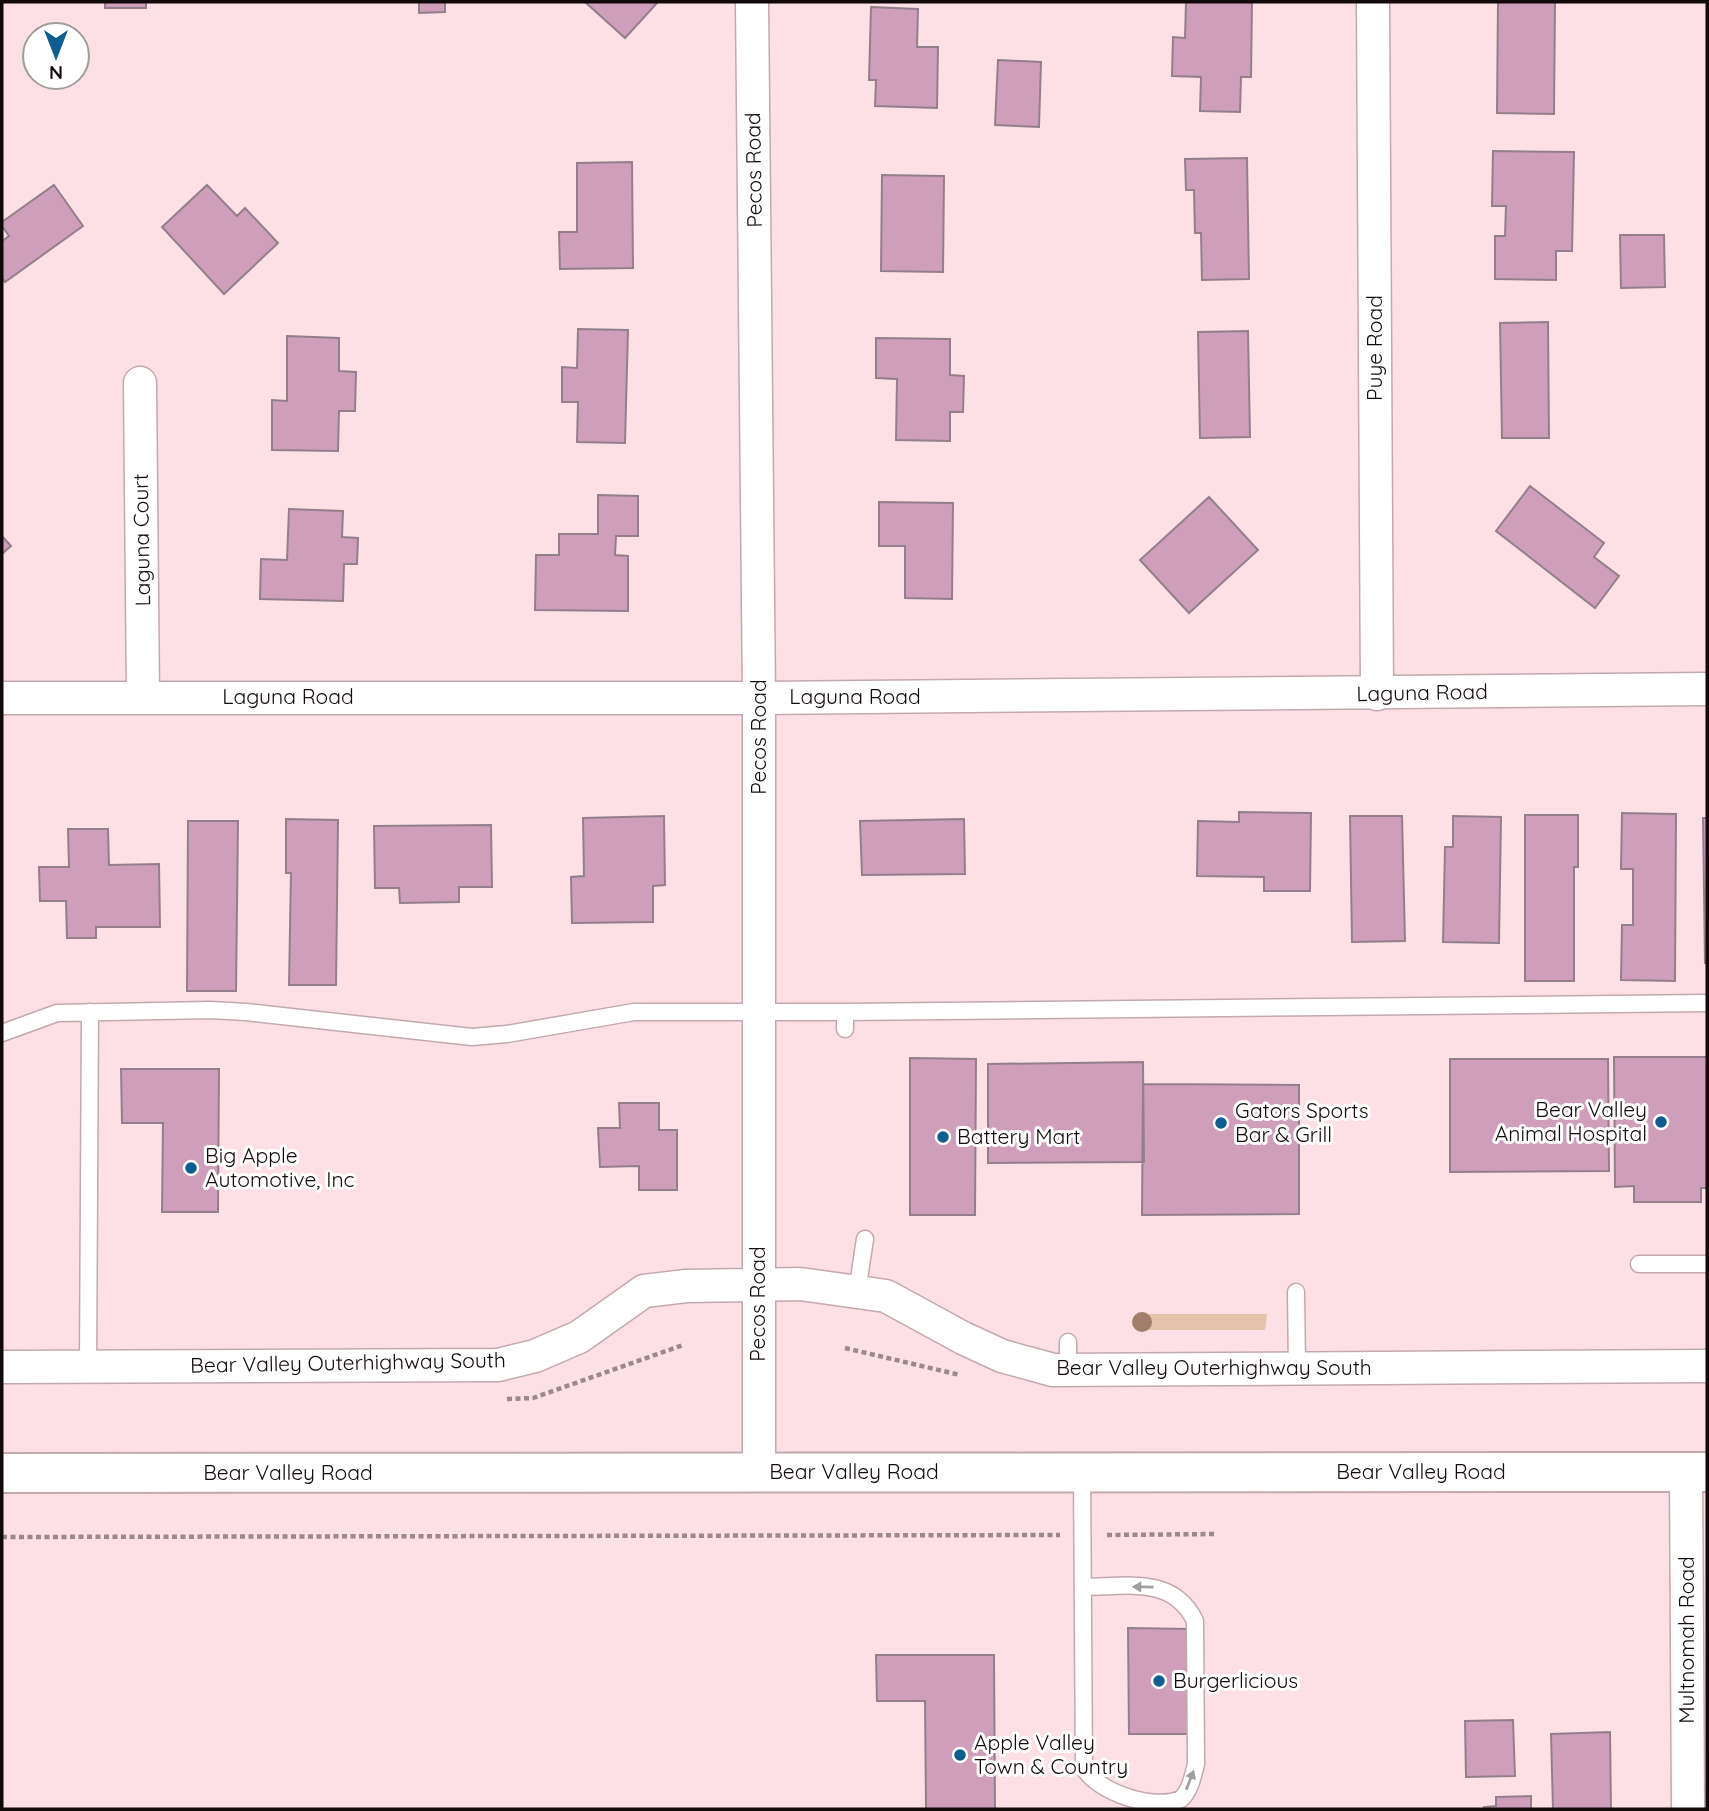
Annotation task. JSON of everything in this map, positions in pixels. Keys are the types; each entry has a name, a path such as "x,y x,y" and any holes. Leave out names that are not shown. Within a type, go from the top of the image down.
{"main road":[{"name":"Bear Valley Road","path":"2,1474 1697,1472"}],"street":[{"name":"Pecos Road","path":"752,2 760,1012 760,1472"},
{"name":"Puye Road","path":"1373,2 1377,694"},
{"name":"Laguna Court","path":"140,383 143,697"},
{"name":"Laguna Road","path":"2,698 758,698 1707,689"},
{"name":"Bear Valley Outerhighway South","path":"2,1367 498,1365 535,1356 579,1337 644,1291 686,1286 800,1284 886,1296 1002,1356 1053,1370 1068,1356 1297,1368 1707,1366"},
{"name":"Multnomah Road","path":"1695,1796 1697,1472"}],"lane":[{"path":"2,1033 57,1013 90,1012 246,1012 489,1037 624,1013 1707,1003"},
{"path":"88,1367 90,1012"},
{"path":"845,1012 845,1029"},
{"path":"857,1292 865,1240"},
{"path":"1639,1264 1707,1264"},
{"path":"1296,1292 1297,1368"},
{"path":"1082,1472 1084,1768 1095,1783 1121,1799 1140,1805 1172,1804 1181,1799 1191,1783 1195,1764 1195,1621 1176,1596 1154,1587 1083,1587"}],"path":[{"path":"2,1537 1215,1534"}],"shaded area":[{"path":"1137,1314 1267,1314 1265,1330 1138,1330"}],"building":[{"path":"105,2 146,2 146,8 105,8"},
{"path":"419,2 445,2 445,12 419,13"},
{"path":"585,2 658,2 625,38"},
{"path":"1186,2 1252,2 1251,77 1241,77 1240,112 1200,111 1201,77 1172,76 1173,37 1185,38"},
{"path":"1498,2 1555,2 1554,114 1497,113"},
{"path":"871,7 918,9 917,47 938,47 937,108 875,106 876,80 869,80"},
{"path":"998,60 1041,62 1039,127 995,125"},
{"path":"1493,151 1574,152 1572,251 1556,251 1556,280 1495,279 1495,236 1505,236 1506,206 1492,206"},
{"path":"1247,158 1249,279 1202,280 1201,233 1195,233 1194,190 1186,190 1185,159"},
{"path":"632,162 633,268 560,269 559,232 577,232 577,163"},
{"path":"882,175 944,176 943,272 881,271"},
{"path":"54,185 83,226 5,282 2,278 2,241 9,236 2,222"},
{"path":"207,185 237,216 245,208 278,243 224,294 162,227"},
{"path":"1620,235 1664,235 1665,287 1621,288"},
{"path":"1548,322 1549,438 1502,438 1500,323"},
{"path":"578,329 628,330 625,443 577,442 578,402 562,402 562,367 577,368"},
{"path":"1248,331 1250,437 1200,438 1198,332"},
{"path":"287,336 339,338 339,371 356,372 355,411 339,411 338,451 272,450 272,400 287,401"},
{"path":"876,338 950,339 950,375 964,376 963,412 950,412 950,441 896,440 897,379 876,378"},
{"path":"1530,486 1604,543 1594,557 1619,576 1595,608 1496,531"},
{"path":"598,495 638,496 638,536 616,536 615,555 628,556 628,611 535,610 536,555 559,555 559,534 598,534"},
{"path":"1209,497 1258,550 1189,613 1140,560"},
{"path":"879,502 953,503 952,599 905,598 905,546 879,546"},
{"path":"289,509 343,511 342,537 358,538 357,564 344,564 343,601 260,599 261,559 287,560"},
{"path":"2,536 11,546 2,554"},
{"path":"1239,812 1311,813 1310,891 1264,891 1264,877 1197,876 1198,821 1239,822"},
{"path":"1622,813 1676,814 1675,981 1621,980 1622,925 1633,925 1633,869 1621,869"},
{"path":"1525,815 1578,815 1578,867 1574,867 1574,981 1525,981"},
{"path":"664,816 665,885 653,886 653,922 572,923 571,877 584,876 583,818"},
{"path":"1350,816 1402,816 1405,941 1352,942"},
{"path":"1453,816 1501,817 1499,943 1443,942 1445,847 1453,847"},
{"path":"1703,818 1707,818 1707,963 1705,963"},
{"path":"286,819 338,820 336,985 289,985 291,873 286,873"},
{"path":"964,819 965,874 862,875 860,821"},
{"path":"188,821 238,821 236,991 187,991"},
{"path":"491,825 492,887 459,887 459,902 400,903 399,888 375,888 374,826"},
{"path":"68,829 108,829 109,865 159,864 160,927 96,927 96,938 67,938 66,901 40,901 39,867 69,867"},
{"name":"Bear Valley Animal Hospital","path":"1614,1057 1707,1057 1707,1188 1701,1188 1701,1202 1634,1202 1634,1186 1615,1187"},
{"name":"Battery Mart","path":"910,1058 976,1059 975,1215 910,1215"},
{"path":"1450,1059 1608,1059 1609,1171 1450,1172"},
{"path":"1143,1062 1144,1162 988,1163 988,1064"},
{"name":"Big Apple Automotive, Inc","path":"121,1069 219,1069 218,1212 162,1212 163,1123 122,1123"},
{"name":"Gators Sports Bar & Grill","path":"1143,1084 1299,1085 1299,1214 1142,1215"},
{"path":"619,1103 659,1103 659,1130 677,1130 677,1190 639,1190 639,1166 600,1167 598,1128 620,1128"},
{"name":"Burgerlicious","path":"1128,1628 1190,1629 1190,1734 1129,1734"},
{"name":"Apple Valley Town & Country","path":"876,1655 994,1655 995,1809 926,1809 925,1701 877,1701"},
{"path":"1513,1720 1515,1776 1466,1777 1465,1721"},
{"path":"1610,1732 1611,1809 1553,1809 1551,1734"},
{"path":"1531,1796 1531,1809 1484,1807 1496,1806 1496,1797"}],"place":[{"name":"Bear Valley Animal Hospital","path":"1661,1122"},
{"name":"Gators Sports Bar & Grill","path":"1221,1123"},
{"name":"Battery Mart","path":"943,1137"},
{"name":"Big Apple Automotive, Inc","path":"191,1168"},
{"name":"Burgerlicious","path":"1159,1681"},
{"name":"Apple Valley Town & Country","path":"960,1755"}]}
